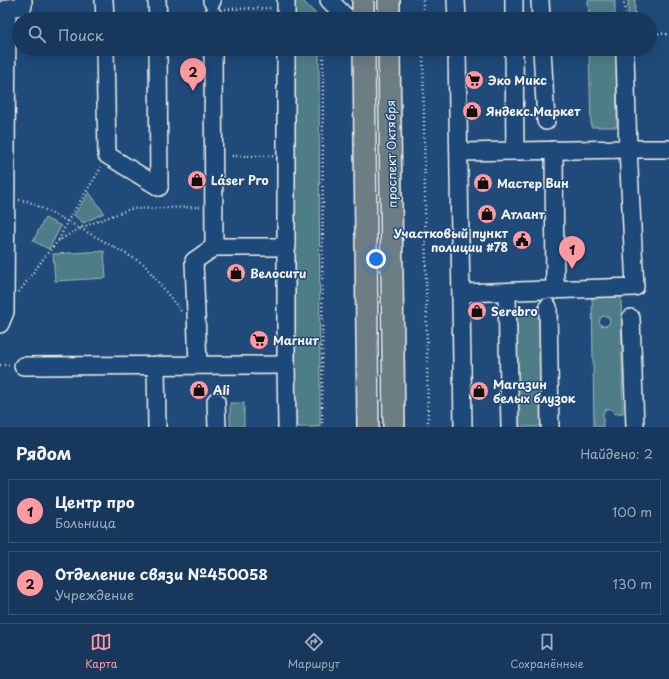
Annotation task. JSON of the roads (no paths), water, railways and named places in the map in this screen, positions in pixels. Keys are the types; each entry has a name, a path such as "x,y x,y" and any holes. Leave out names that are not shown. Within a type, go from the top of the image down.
{"main road":[{"path":"363,0 363,12"},
{"path":"389,0 389,12"},
{"path":"364,56 368,427"},
{"name":"проспект Октября","path":"389,56 394,427"}],"street":[{"path":"3,318 6,199 7,8 23,6 23,0"},
{"path":"104,0 105,12"},
{"path":"157,0 158,12"},
{"path":"329,0 341,12"},
{"path":"456,0 457,12"},
{"path":"514,0 514,12"},
{"path":"540,0 541,12"},
{"path":"105,56 107,155 159,187 158,56"},
{"path":"213,56 214,247"},
{"path":"286,56 287,427"},
{"path":"457,56 460,152 463,427"},
{"path":"514,56 515,151"},
{"path":"542,56 546,121"},
{"path":"462,293 635,287 625,56"},
{"path":"460,152 628,148 669,149"},
{"path":"554,150 555,290"},
{"path":"198,365 194,261 214,247 287,246"},
{"path":"507,297 510,427"},
{"path":"548,306 550,427"},
{"path":"631,318 635,427"},
{"path":"156,365 157,427"},
{"path":"23,366 286,365"},
{"path":"216,401 217,427"}],"place":[{"name":"Эко Микс","path":"474,80"},
{"name":"Отделение связи №450058","path":"193,91"},
{"name":"Яндекс.Маркет","path":"472,111"},
{"name":"Láser Pro","path":"197,180"},
{"name":"Мастер Вин","path":"483,183"},
{"name":"Атлант","path":"487,214"},
{"name":"Участковый пункт полиции #78","path":"522,240"},
{"name":"Центр про","path":"572,269"},
{"name":"Велосити","path":"236,273"},
{"name":"Serebro","path":"477,311"},
{"name":"Магнит","path":"259,340"},
{"name":"Ali","path":"199,390"},
{"name":"Магазин белых блузок","path":"479,391"}]}
